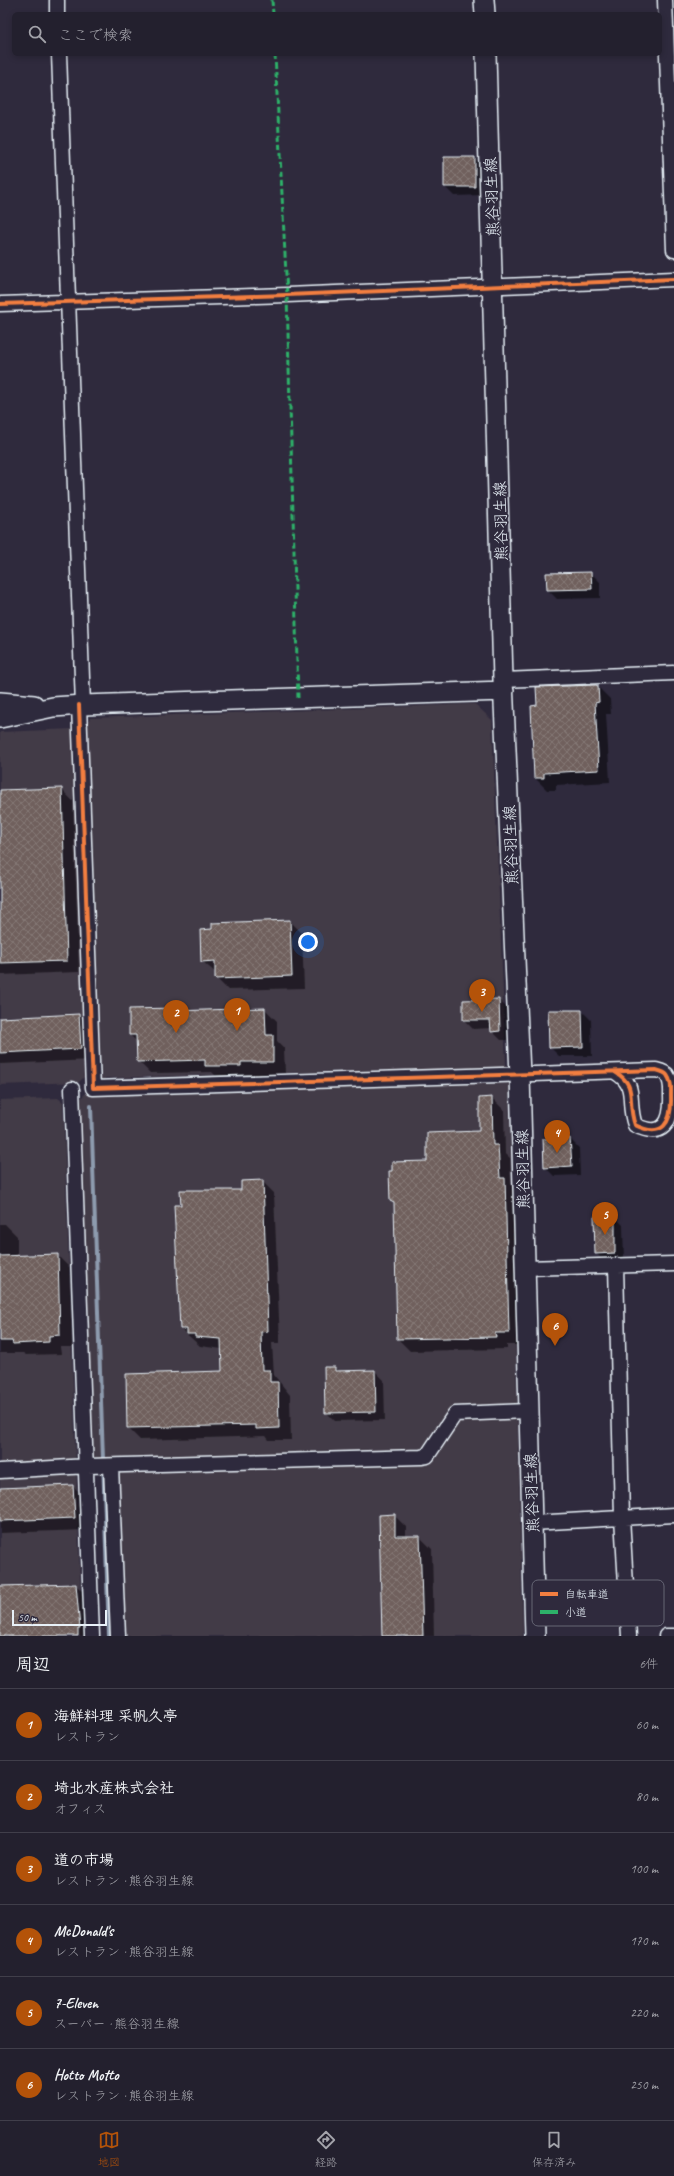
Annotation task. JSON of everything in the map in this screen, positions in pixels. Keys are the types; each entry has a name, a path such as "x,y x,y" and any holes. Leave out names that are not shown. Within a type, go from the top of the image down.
{"main road":[{"path":"484,0 485,12"},
{"name":"熊谷羽生線","path":"486,56 494,286 503,685 520,1075 534,1580"},
{"path":"0,718 53,707 81,705 503,685"},
{"path":"0,702 53,707"},
{"name":"熊谷羽生線","path":"535,1626 535,1636"}],"street":[{"path":"57,0 57,12"},
{"path":"665,0 674,250"},
{"path":"59,56 93,1088 656,1070 666,1074 671,1083 671,1126 657,1130 645,1130 635,1125 631,1114 630,1087 626,1078 615,1072"},
{"path":"0,304 287,295 674,279"},
{"path":"503,685 674,673"},
{"path":"72,1088 88,1466 92,1636"},
{"path":"524,1268 674,1264"},
{"path":"616,1265 622,1518 625,1580"},
{"path":"0,1471 88,1466 421,1457 427,1456 455,1414 528,1411"},
{"path":"111,1466 118,1636"},
{"path":"532,1523 674,1514"},
{"path":"627,1626 628,1636"},
{"path":"666,1636 674,1636"}],"shaded area":[{"path":"475,704 492,720 506,1067 105,1078 104,1080 97,1080 86,724 90,718"},
{"path":"73,729 84,1077 79,1082 0,1085 0,732"},
{"path":"509,1083 523,1636 120,1636 114,1465 90,1465 77,1102 87,1092"},
{"path":"58,1098 63,1102 82,1636 0,1636 0,1100"}],"building":[{"path":"444,157 475,157 475,187 444,187"},
{"path":"591,572 592,589 547,590 546,573"},
{"path":"598,686 599,702 595,703 599,770 544,773 544,778 534,778 531,706 537,705 536,687"},
{"path":"62,788 67,961 0,963 0,790"},
{"path":"290,920 292,976 215,979 215,961 201,962 200,930 212,929 212,923"},
{"path":"499,999 500,1031 491,1032 490,1020 463,1020 463,1000"},
{"path":"175,1008 175,1011 265,1008 266,1035 273,1035 273,1062 241,1062 241,1066 205,1066 205,1060 137,1062 136,1035 129,1035 129,1009"},
{"path":"548,1010 582,1010 583,1047 549,1048"},
{"path":"79,1014 81,1049 0,1053 0,1018"},
{"path":"492,1097 493,1145 498,1145 500,1178 505,1178 509,1333 495,1333 496,1337 397,1339 394,1203 390,1201 389,1171 392,1171 392,1162 427,1161 427,1133 479,1131 479,1098"},
{"path":"570,1138 572,1166 544,1168 543,1139"},
{"path":"263,1180 268,1331 261,1332 262,1370 270,1370 270,1382 278,1382 279,1428 256,1429 256,1425 127,1428 126,1374 222,1371 221,1339 195,1337 195,1334 187,1334 187,1329 180,1329 174,1205 181,1205 180,1190 241,1190 241,1181"},
{"path":"615,1215 615,1253 595,1254 594,1216"},
{"path":"58,1254 60,1335 49,1336 49,1342 13,1344 12,1341 0,1341 0,1256"},
{"path":"324,1367 335,1367 335,1371 375,1370 376,1412 325,1413"},
{"path":"73,1485 75,1518 0,1521 0,1488"},
{"path":"395,1514 395,1536 420,1536 423,1636 382,1636 379,1515"},
{"path":"76,1584 80,1629 78,1629 78,1636 0,1636 0,1586"}],"waterway":[{"path":"91,1106 109,1636"}],"marked path":[{"path":"272,0 273,12"},
{"path":"275,56 287,295 298,698"}],"cycle path":[{"path":"0,304 287,295 674,279"},
{"path":"79,705 93,1088 656,1070 666,1074 670,1080 671,1086 670,1114 664,1126 653,1130 635,1125 631,1109 630,1089 622,1077 615,1072"}],"place":[{"name":"道の市場","path":"482,1012"},
{"name":"海鮮料理 采帆久亭","path":"237,1031"},
{"name":"埼北水産株式会社","path":"176,1033"},
{"name":"McDonald's","path":"557,1153"},
{"name":"7-Eleven","path":"605,1235"},
{"name":"Hotto Motto","path":"555,1346"}]}
